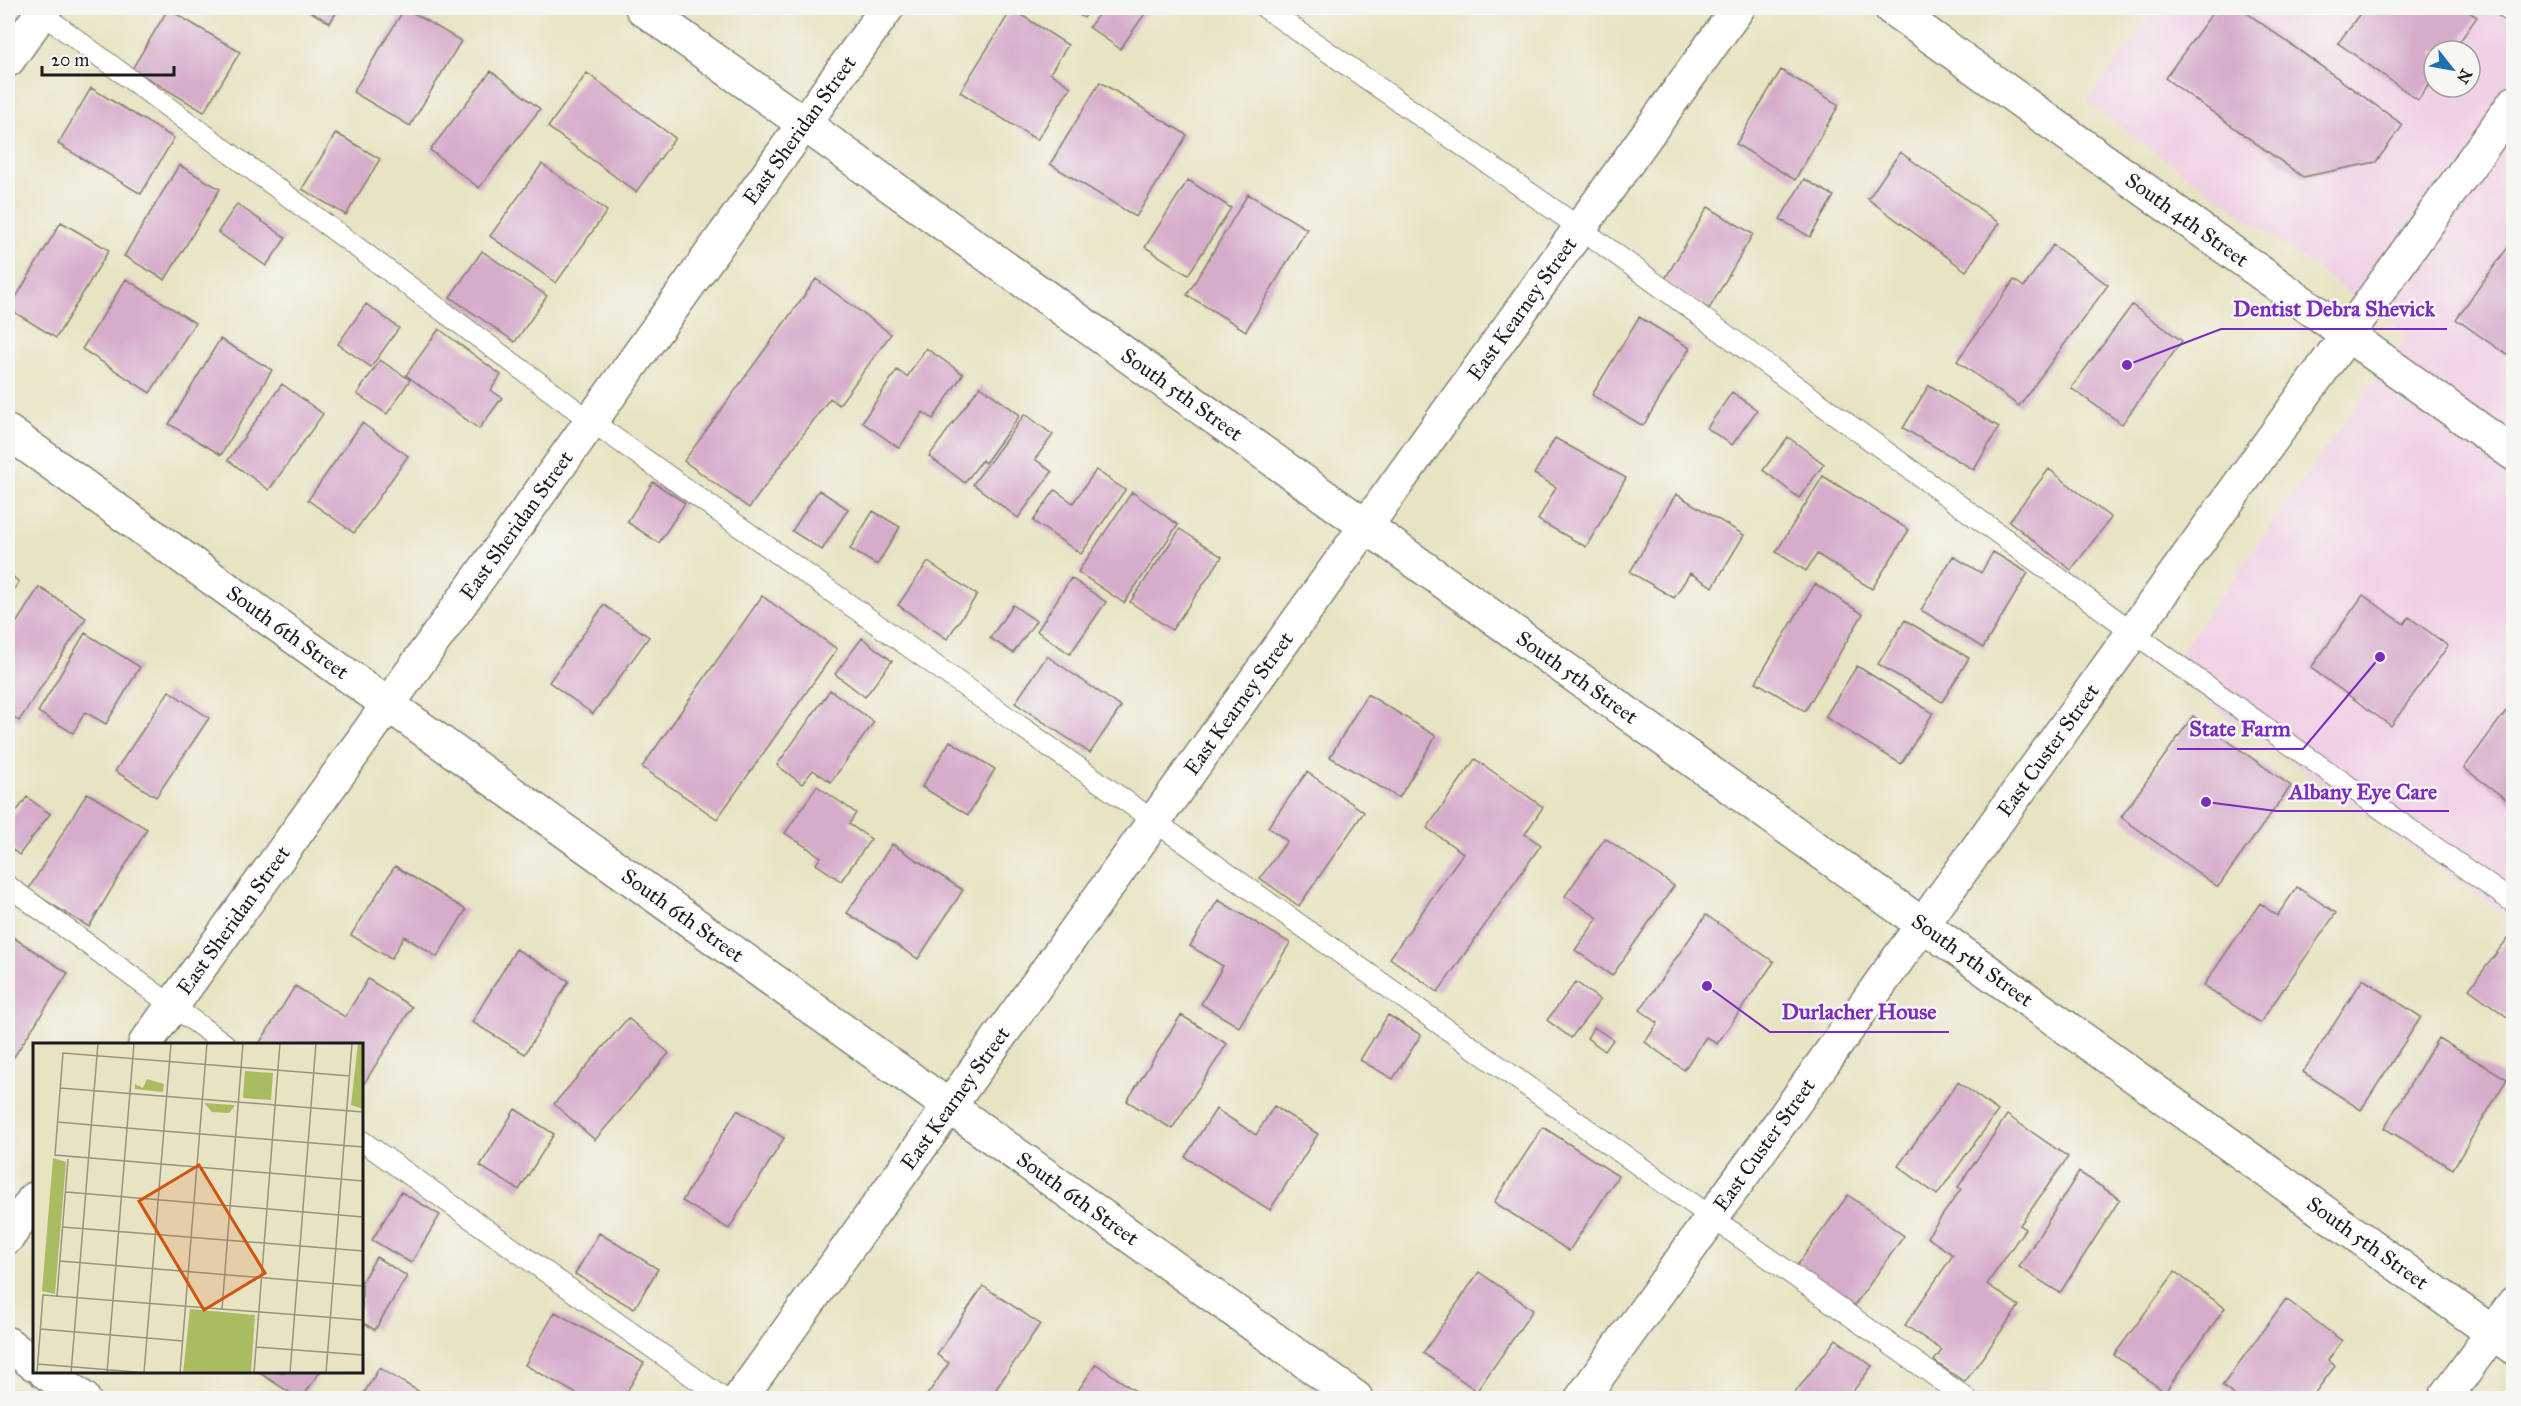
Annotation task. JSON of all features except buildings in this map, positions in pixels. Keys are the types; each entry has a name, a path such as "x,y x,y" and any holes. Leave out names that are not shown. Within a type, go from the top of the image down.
{"street":[{"name":"South 5th Street","path":"642,8 2503,1341"},
{"name":"East Sheridan Street","path":"146,1043 887,8"},
{"name":"East Kearney Street","path":"740,1398 1738,8"},
{"name":"South 4th Street","path":"1891,8 2514,454"},
{"path":"8,60 43,10"},
{"name":"East Custer Street","path":"1582,1398 2514,102"},
{"name":"South 6th Street","path":"8,432 1356,1398"},
{"path":"8,1237 33,1200"},
{"path":"2445,1398 2503,1341 2514,1303"},
{"path":"8,1344 33,1363"},
{"path":"48,1373 83,1398"}],"lane":[{"path":"1265,8 1580,228 2133,633 2514,903"},
{"path":"2505,8 2514,14"},
{"path":"43,10 591,421 1966,1398"},
{"path":"8,886 224,1043"},
{"path":"363,1142 723,1398"}],"shaded area":[{"path":"2157,8 2513,8 2513,920 2166,672 2407,335 2087,102"}],"place":[{"name":"Dentist Debra Shevick","path":"2127,365"},
{"name":"State Farm","path":"2380,657"},
{"name":"Albany Eye Care","path":"2206,802"},
{"name":"Durlacher House","path":"1707,986"}]}
